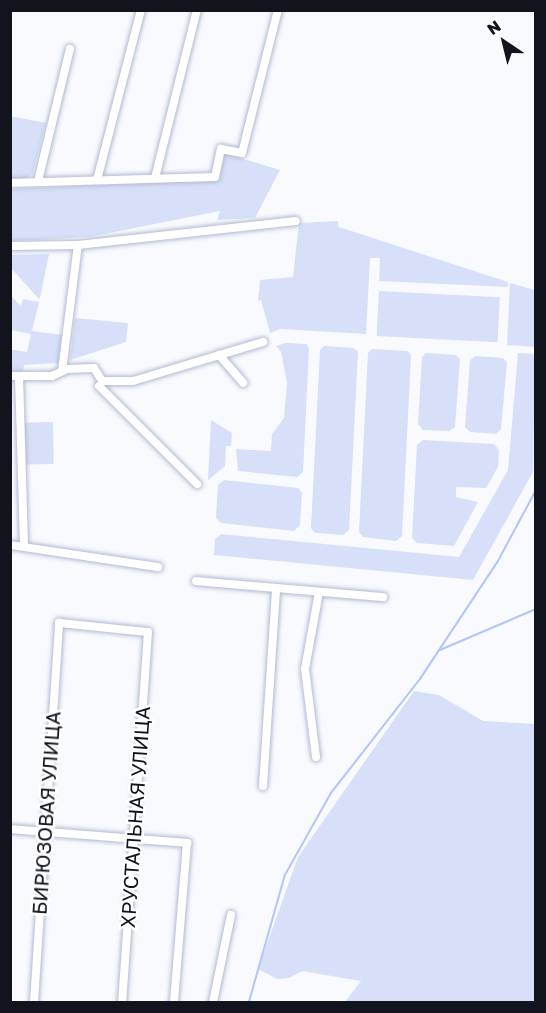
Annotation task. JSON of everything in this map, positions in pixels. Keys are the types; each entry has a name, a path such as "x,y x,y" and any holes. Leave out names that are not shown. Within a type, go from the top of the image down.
{"street":[{"path":"97,180 141,10"},
{"path":"154,178 197,10"},
{"path":"10,183 215,177 221,149 242,153 278,10"},
{"path":"38,181 70,49"},
{"path":"10,246 78,245 296,221"},
{"path":"62,371 78,245"},
{"path":"24,546 15,376 52,376 62,371 94,368 102,381 133,381 263,342"},
{"path":"219,355 243,383"},
{"path":"99,386 197,484"},
{"path":"10,545 158,567"},
{"path":"196,581 383,597"},
{"path":"262,786 276,588"},
{"path":"316,757 306,669 319,592"},
{"name":"БИРЮЗОВАЯ УЛИЦА","path":"34,1002 59,623 148,632"},
{"name":"ХРУСТАЛЬНАЯ УЛИЦА","path":"122,1002 148,632"},
{"path":"10,829 187,843 174,1002"},
{"path":"213,1002 231,915"}],"shaded area":[{"path":"10,116 46,123 33,173 27,178 11,179"},
{"path":"224,153 280,170 255,218 217,220 220,211 89,237 11,241 10,189 217,180"},
{"path":"338,221 339,227 508,282 508,287 379,281 380,258 370,258 366,334 280,329 270,333 261,300 258,301 260,280 293,277 299,223"},
{"path":"49,254 39,299 11,268 11,255"},
{"path":"510,283 535,290 535,347 507,345"},
{"path":"379,291 500,297 497,342 377,336"},
{"path":"11,296 21,306 23,299 39,302 32,331 62,335 59,363 24,365 23,371 11,371 10,349 27,352 31,334 11,330"},
{"path":"75,318 128,323 126,342 70,360"},
{"path":"285,343 306,344 309,348 303,472 297,477 238,471 236,449 271,451 272,434 284,418 287,383 281,352 276,346"},
{"path":"324,346 354,348 358,352 349,530 343,535 315,533 311,528 320,350"},
{"path":"372,349 408,351 411,355 402,536 396,541 363,537 359,532 368,353"},
{"path":"426,353 456,355 460,359 455,427 449,431 423,430 418,424 422,357"},
{"path":"518,353 535,354 533,472 473,580 214,555 215,539 221,534 459,557 508,470"},
{"path":"475,356 503,358 507,362 501,429 496,434 470,432 465,427 470,360"},
{"path":"211,420 232,433 231,446 226,446 225,466 208,480"},
{"path":"53,422 54,464 25,464 24,423"},
{"path":"423,440 494,444 499,450 498,467 486,488 456,487 456,497 478,502 454,546 417,543 412,538 417,445"},
{"path":"224,480 298,488 302,493 300,525 294,531 221,523 216,518 218,485"},
{"path":"414,691 439,695 483,721 535,724 535,1002 345,1002 361,981 302,971 289,978 277,979 258,969 298,857"}],"waterway":[{"path":"249,1002 285,875 331,793 420,679 498,561 536,490"},
{"path":"440,650 536,609"}]}
